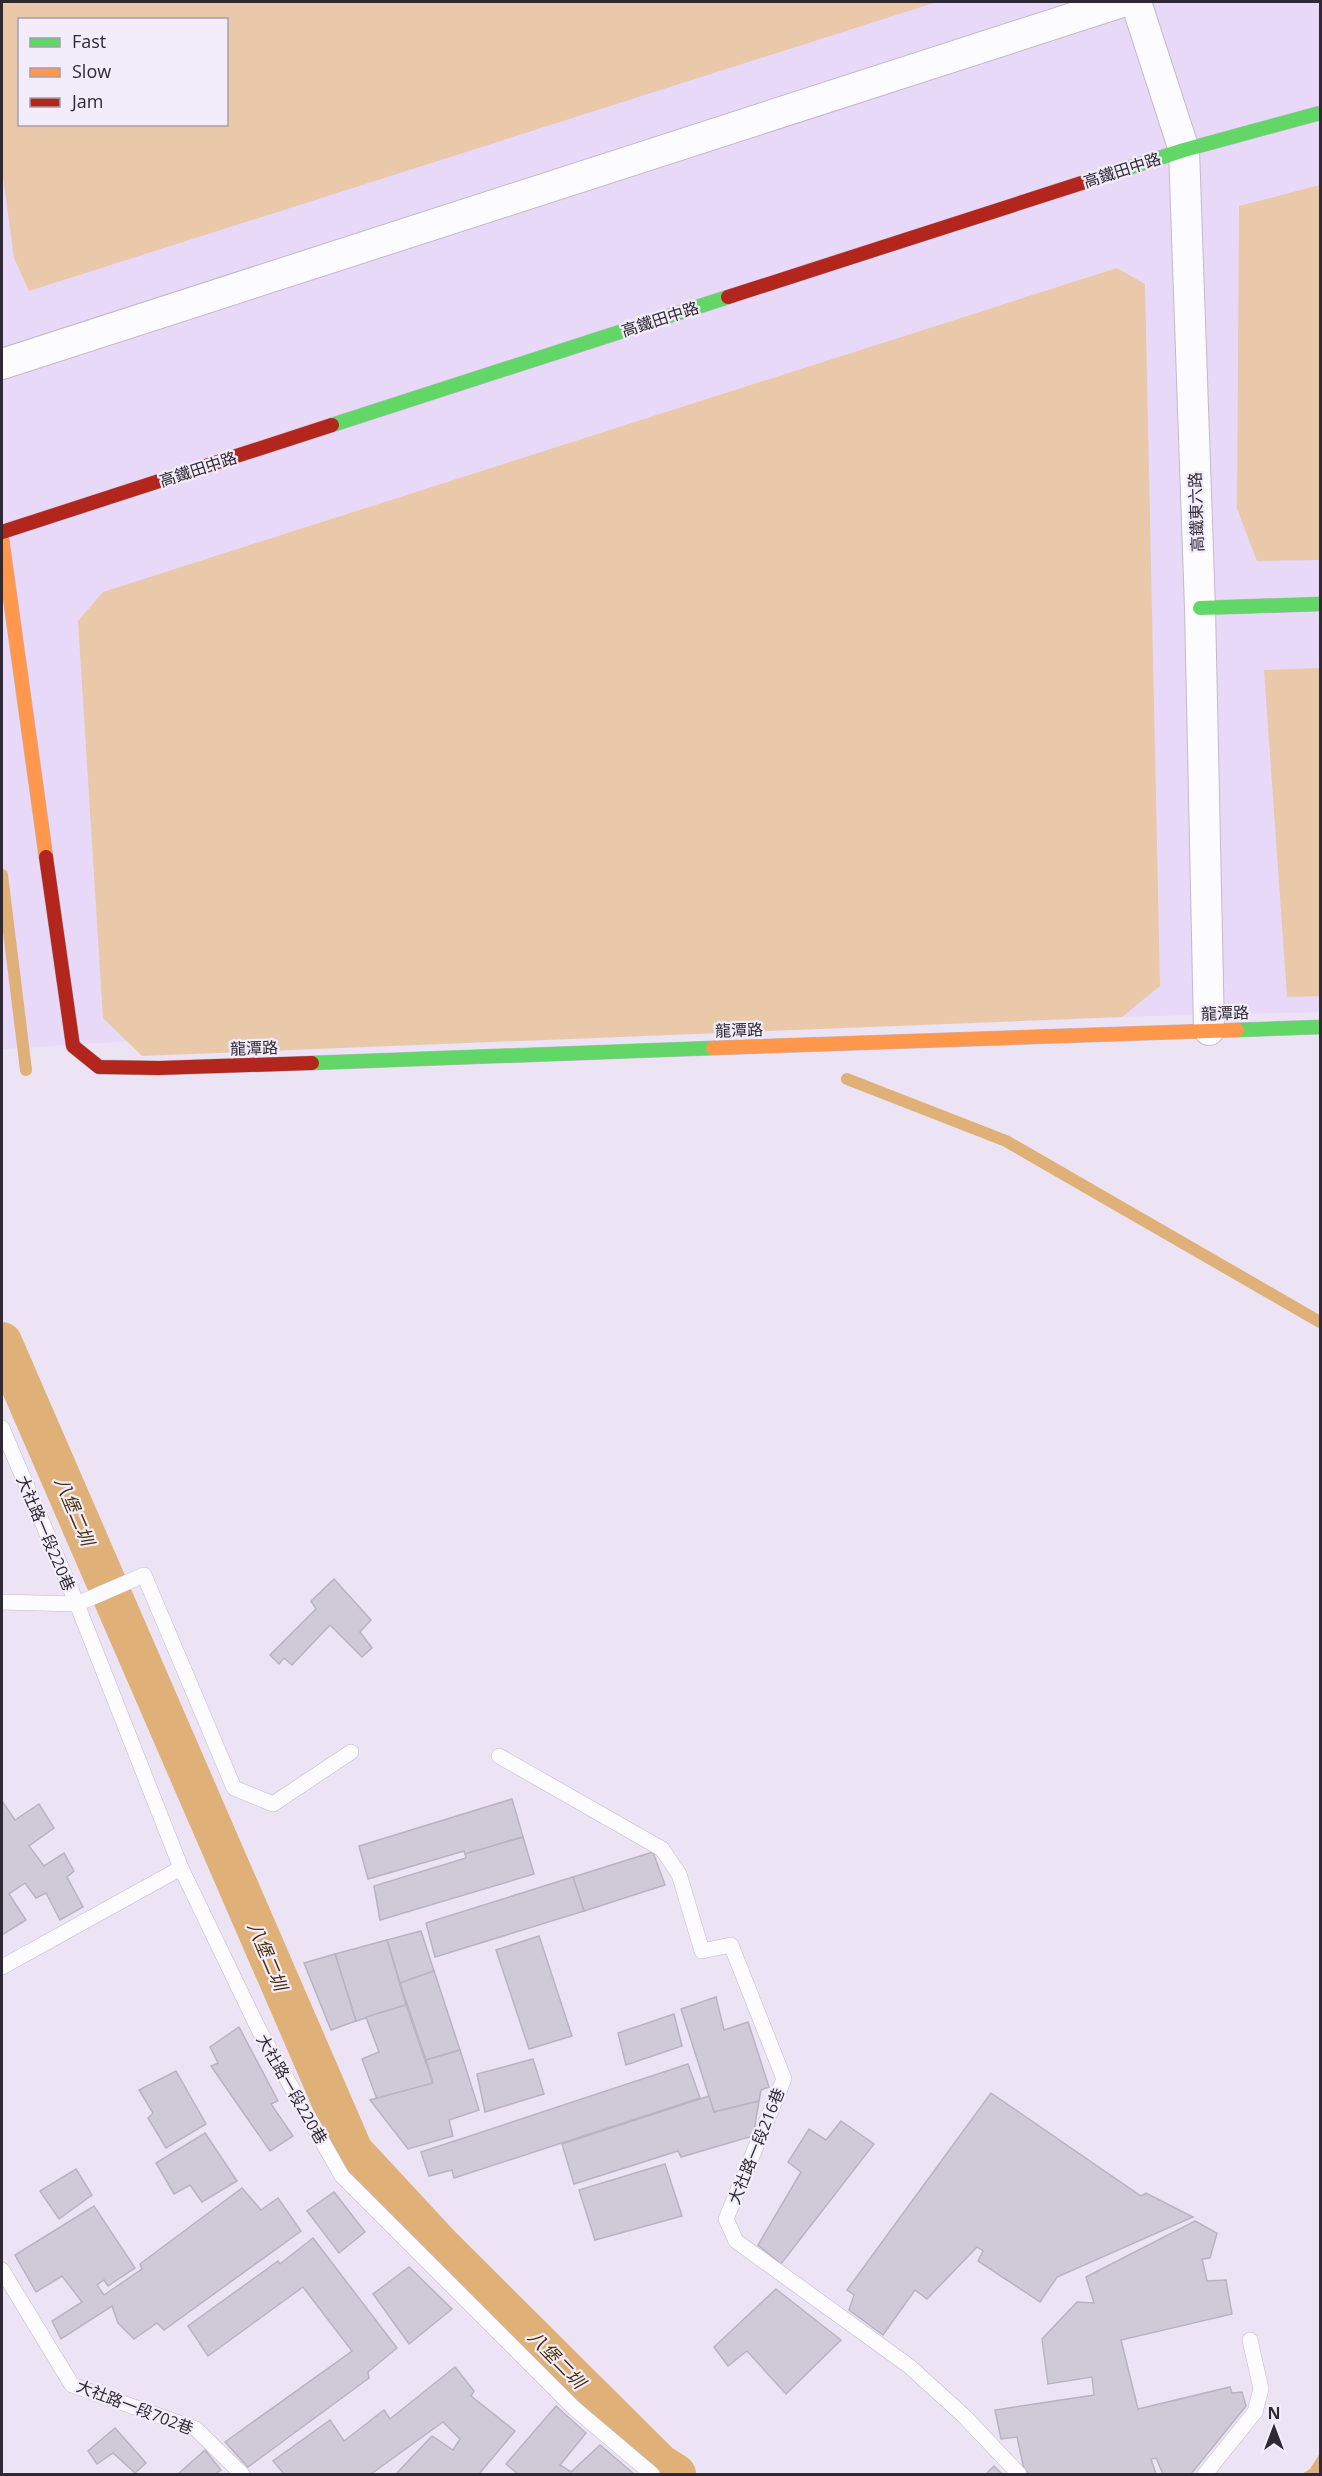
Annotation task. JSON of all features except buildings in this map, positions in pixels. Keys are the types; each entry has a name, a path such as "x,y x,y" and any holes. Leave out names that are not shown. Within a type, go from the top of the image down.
{"street":[{"path":"2,364 1122,2"},
{"name":"高鐵東六路","path":"1136,2 1184,150 1200,608 1209,1030"},
{"name":"高鐵田中路","path":"2,532 1184,150 1320,113"},
{"name":"龍潭路","path":"2,539 74,1046 99,1066 159,1068 1320,1027"},
{"path":"1200,608 1320,604"}],"lane":[{"name":"大社路一段220巷","path":"2,1428 77,1604 181,1868 260,2032 342,2176 574,2408 652,2475"},
{"path":"77,1604 144,1575 234,1788 273,1804 351,1752"},
{"name":"大社路一段220巷","path":"2,1602 77,1604"},
{"name":"大社路一段216巷","path":"499,1755 662,1849 678,1874 702,1951 731,1945 784,2079 726,2219 736,2241 909,2366 963,2415 1019,2475"},
{"path":"2,1967 181,1868"},
{"name":"大社路一段702巷","path":"2,2270 72,2385 196,2429 242,2475"},
{"path":"1204,2475 1255,2412 1261,2389 1250,2340"}],"shaded area":[{"path":"2,2 1320,2 1320,1012 149,1040 2,1049"},
{"path":"2,2 937,2 29,291 14,258 2,169"},
{"path":"1320,185 1320,560 1257,561 1237,509 1239,206"},
{"path":"1117,268 1145,284 1160,986 1122,1017 142,1056 103,1018 78,621 103,592"},
{"path":"1320,668 1320,996 1287,997 1264,670"},
{"path":"1320,2453 1320,2474 1302,2474 1310,2469"}],"waterway":[{"path":"2,875 26,1070"},
{"path":"847,1079 1006,1141 1320,1322"},
{"name":"八堡二圳","path":"2,1342 353,2151 443,2248 660,2464 676,2474"}],"traffic: fast":[{"path":"1119,171 1184,150 1320,113"},
{"path":"332,425 728,297"},
{"path":"1200,608 1320,604"},
{"path":"1237,1030 1320,1027"},
{"path":"312,1063 713,1048"}],"traffic: slow":[{"path":"2,539 46,857"},
{"path":"713,1048 1237,1030"}],"traffic: jam":[{"path":"728,297 1119,171"},
{"path":"2,532 332,425"},
{"path":"46,857 73,1046 99,1067 159,1068 312,1063"}]}
